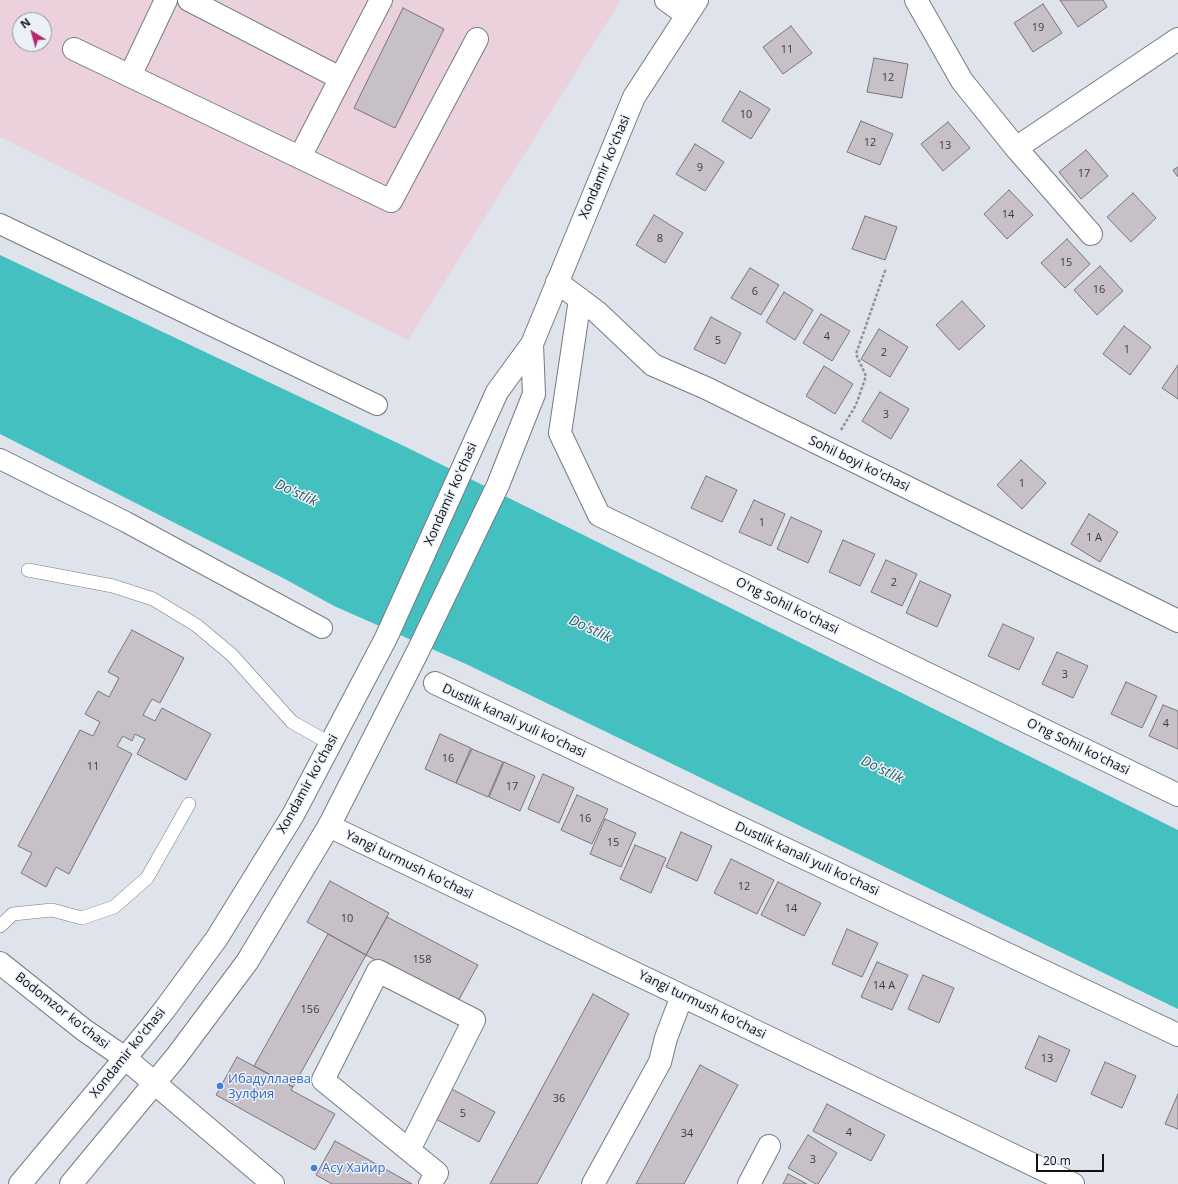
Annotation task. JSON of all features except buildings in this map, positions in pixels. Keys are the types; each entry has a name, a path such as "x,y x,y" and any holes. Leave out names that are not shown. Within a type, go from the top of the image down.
{"street":[{"path":"130,76 166,0"},
{"path":"189,0 340,78"},
{"path":"300,157 381,0"},
{"path":"666,0 692,8"},
{"path":"916,0 962,81 1016,148 1091,234"},
{"name":"Xondamir ko'chasi","path":"20,1184 150,1028 217,938 293,815 386,638 497,392 532,344 634,97 692,8"},
{"path":"74,49 391,201 478,39"},
{"path":"1016,148 1178,39"},
{"path":"0,224 377,405"},
{"name":"Sohil boyi ko'chasi","path":"557,282 623,335 653,365 829,449 1178,621"},
{"name":"O'ng Sohil ko'chasi","path":"580,299 560,433 599,515 1178,795"},
{"name":"Xondamir ko'chasi","path":"70,1184 176,1058 247,962 329,826 418,651 498,484 534,394 532,344"},
{"path":"0,460 126,522 322,628"},
{"name":"Dustlik kanali yuli ko'chasi","path":"435,683 1178,1035"},
{"name":"Yangi turmush ko'chasi","path":"329,826 1074,1184"},
{"name":"Bodomzor ko'chasi","path":"0,963 84,1030 125,1058 154,1084"},
{"path":"409,1150 474,1020 378,971 324,1080 409,1150 437,1173 430,1184"},
{"path":"594,1184 660,1062 666,1038 682,996"},
{"path":"154,1084 273,1184"},
{"path":"748,1184 769,1146"}],"lane":[{"path":"28,570 113,586 153,599 196,625 232,656 292,722 331,744"},
{"path":"0,926 13,914 52,910 82,918 114,907 146,878 189,804"}],"path":[{"path":"829,449 856,405 866,376 856,354 886,268"}],"shaded area":[{"path":"0,0 621,0 408,340 0,137"}],"water":[{"name":"Do'stlik","path":"0,255 406,447 1178,830 1178,1009 466,664 334,606 283,578 0,434"}],"place":[{"name":"Ибадуллаева Зулфия","path":"220,1086"},
{"name":"Асу Хайир","path":"314,1168"}]}
